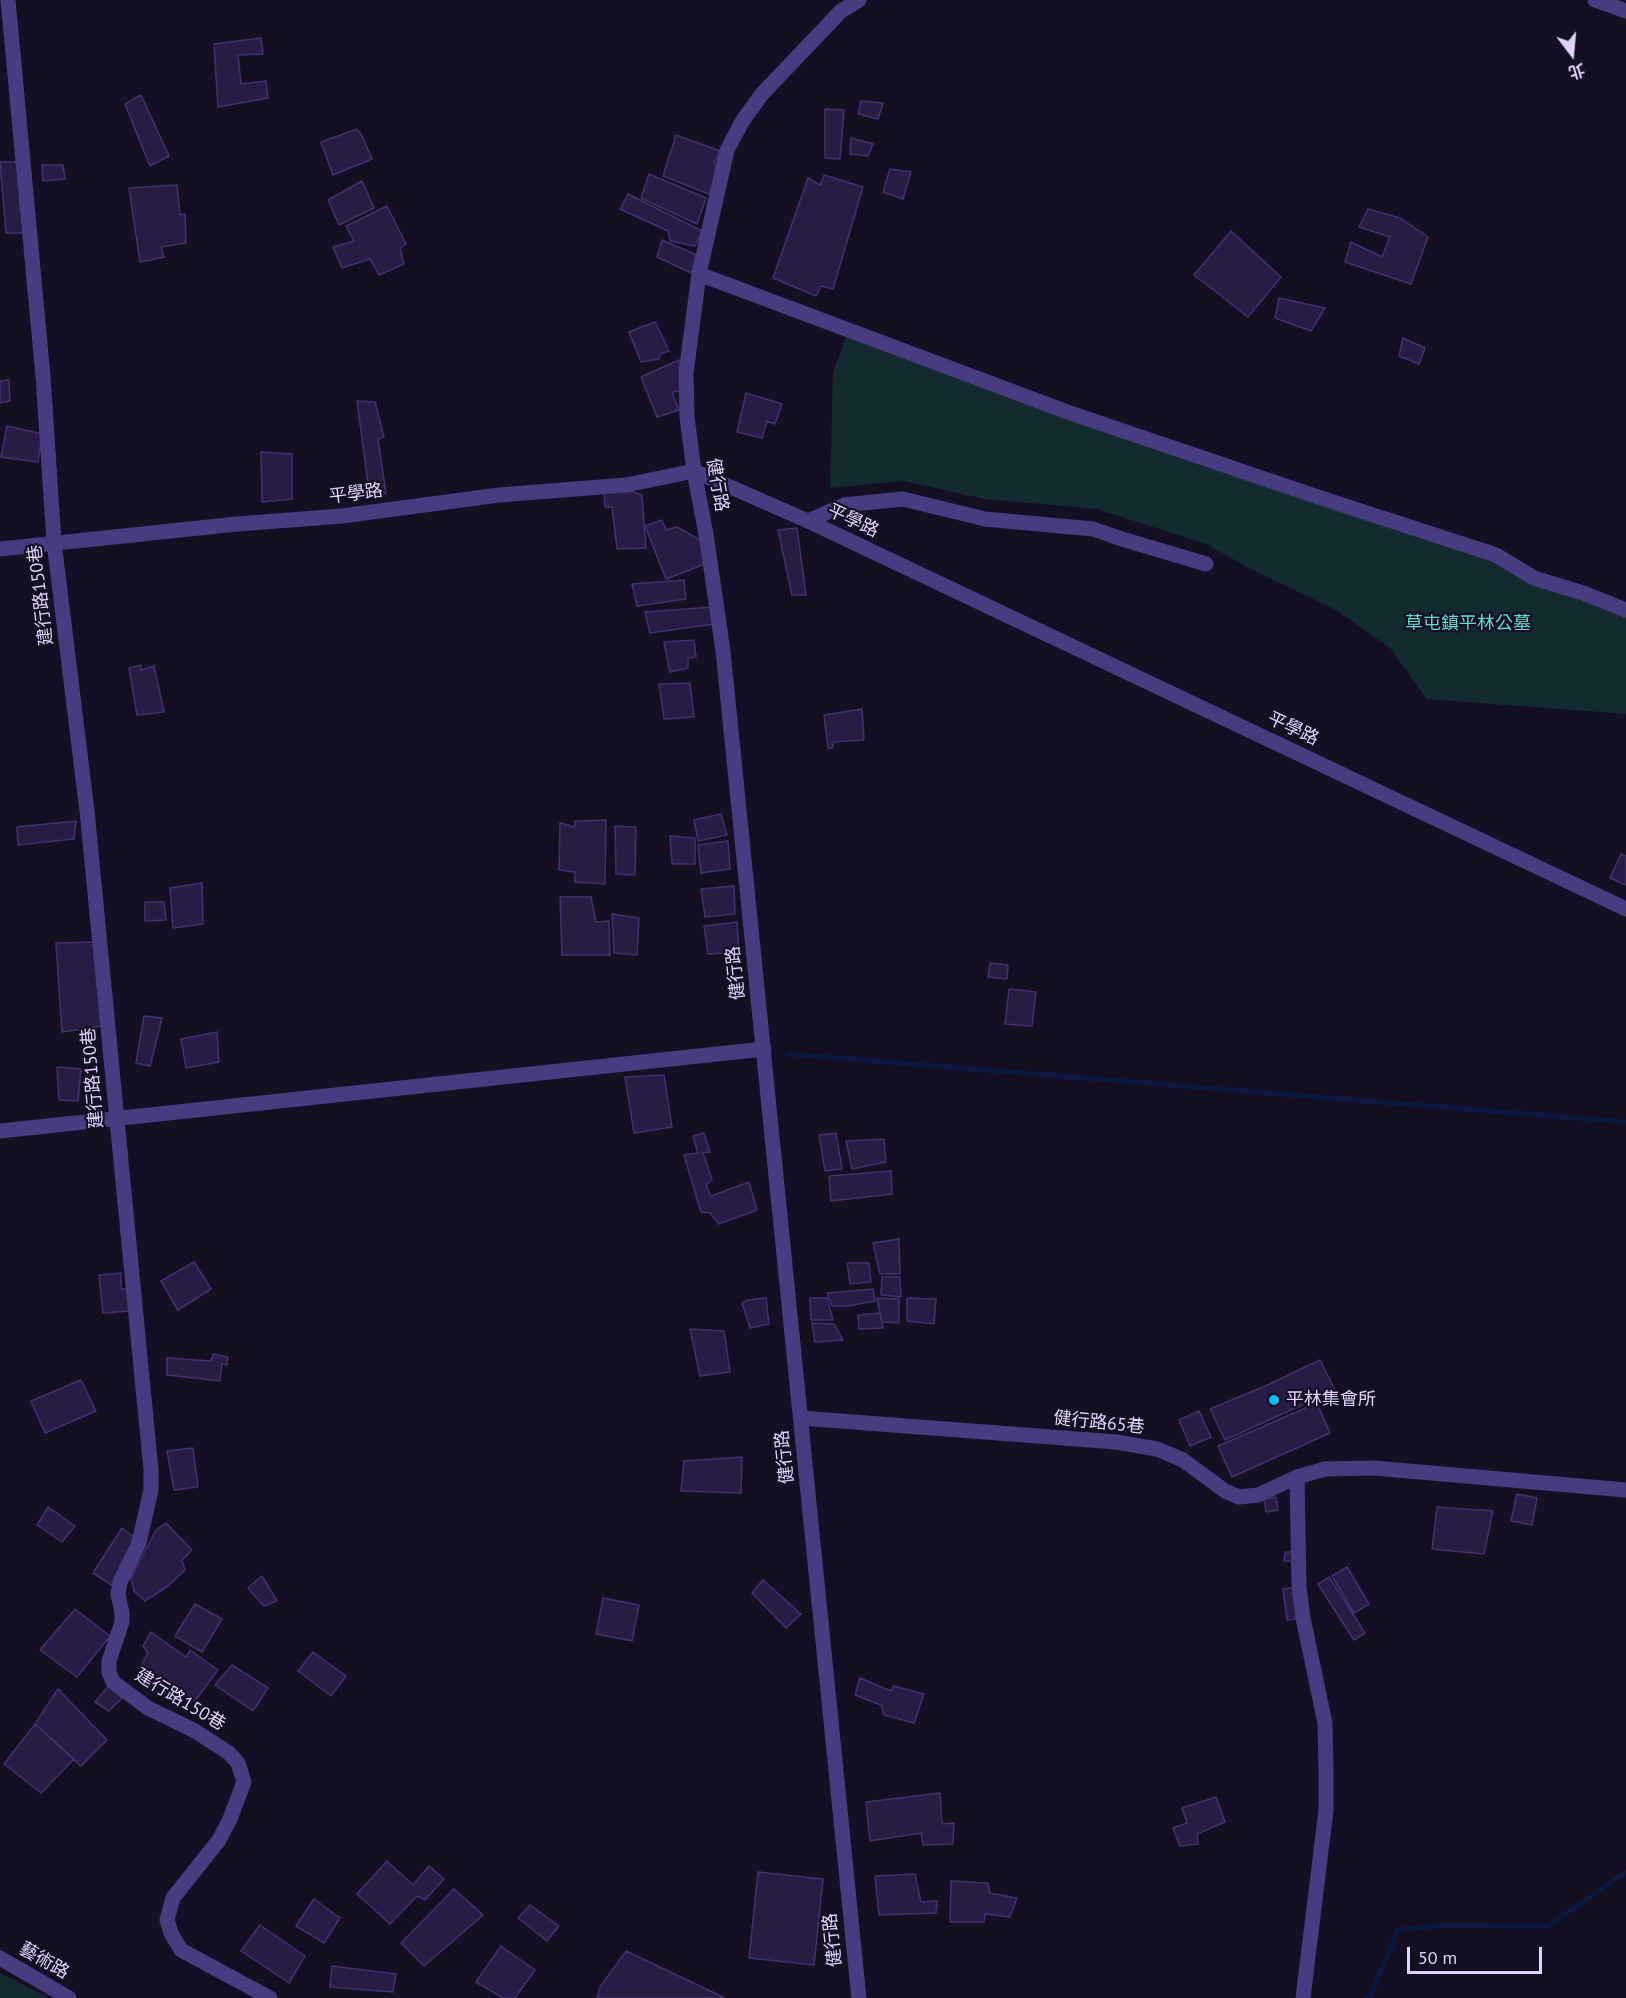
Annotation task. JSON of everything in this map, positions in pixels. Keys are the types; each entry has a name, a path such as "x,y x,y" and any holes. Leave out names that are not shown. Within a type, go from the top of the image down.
{"street":[{"name":"建行路150巷","path":"8,0 43,376 54,542 87,811 151,1480 151,1490 139,1543 120,1582 118,1594 122,1622 109,1661 109,1672 113,1682 148,1708 195,1731 230,1753 238,1763 244,1782 230,1819 219,1840 173,1898 167,1920 171,1933 181,1950 261,1996"},
{"name":"健行路","path":"859,0 841,11 762,94 743,120 727,150 699,274 686,373 687,417 694,471 706,534 723,651 859,1998"},
{"path":"1595,0 1626,11"},
{"path":"699,274 1071,413 1496,555 1534,578 1583,593 1626,610"},
{"name":"平學路","path":"0,549 342,516 499,495 626,485 694,471 808,521 1626,909"},
{"path":"808,521 844,505 903,499 945,507 985,519 1093,529 1206,564"},
{"path":"0,1131 764,1049"},
{"name":"健行路65巷","path":"801,1418 1116,1442 1157,1449 1183,1460 1225,1491 1239,1497 1258,1495 1297,1477 1325,1469 1374,1468 1626,1490"},
{"path":"1297,1477 1299,1587 1303,1618 1325,1723 1326,1769 1326,1809 1303,1998"},
{"name":"藝術路","path":"0,1958 69,1998"}],"green space":[{"name":"草屯鎮平林公墓","path":"849,330 1498,550 1540,580 1626,611 1626,714 1427,699 1390,648 1336,610 1247,567 1206,544 1097,509 985,499 904,481 830,488 833,372"},
{"path":"0,1973 49,1998 0,1998"}],"building":[{"path":"261,38 263,54 238,55 241,84 266,81 268,98 218,107 214,44"},
{"path":"141,95 169,156 150,166 125,104"},
{"path":"861,101 883,103 878,119 858,114"},
{"path":"825,109 844,110 840,159 825,158"},
{"path":"357,129 372,159 333,175 321,142"},
{"path":"676,135 720,151 714,163 720,169 709,194 663,176"},
{"path":"851,138 873,144 868,156 850,154"},
{"path":"0,162 20,162 26,233 6,233"},
{"path":"42,165 63,165 65,179 43,181"},
{"path":"890,169 911,172 903,199 883,192"},
{"path":"649,174 706,198 697,224 641,198"},
{"path":"824,175 863,187 833,289 821,286 816,296 773,278 808,178 820,185"},
{"path":"362,181 374,208 339,225 328,200"},
{"path":"177,185 180,215 185,214 186,243 161,247 164,257 140,262 129,188"},
{"path":"628,194 702,231 695,246 670,241 668,231 620,209"},
{"path":"387,206 406,244 400,248 404,264 379,275 370,259 342,268 333,247 354,241 346,226"},
{"path":"1368,209 1400,218 1428,237 1411,284 1345,262 1351,242 1382,257 1390,237 1359,227"},
{"path":"1231,231 1281,277 1248,317 1194,275"},
{"path":"662,240 699,256 691,273 657,257"},
{"path":"1279,298 1325,308 1311,331 1275,318"},
{"path":"655,322 669,351 660,354 659,359 641,362 629,332"},
{"path":"1403,338 1425,348 1419,364 1399,356"},
{"path":"679,360 681,391 672,392 679,410 657,417 641,377"},
{"path":"9,380 10,401 0,403 0,381"},
{"path":"746,393 782,404 775,424 767,421 762,438 737,432"},
{"path":"357,401 375,402 384,437 378,439 386,493 370,498"},
{"path":"7,426 42,434 38,462 1,457"},
{"path":"261,452 292,454 292,499 262,502"},
{"path":"623,489 642,495 646,548 617,549 612,507 605,507 604,490"},
{"path":"662,520 666,530 677,527 700,540 708,563 666,579 645,526"},
{"path":"797,528 806,595 792,595 778,530"},
{"path":"684,580 686,599 637,606 632,584"},
{"path":"712,607 714,624 650,633 645,612"},
{"path":"694,640 696,657 688,658 688,668 670,672 664,642"},
{"path":"141,665 141,670 154,666 164,712 137,715 129,668"},
{"path":"690,683 694,717 664,719 659,684"},
{"path":"862,709 864,740 834,742 832,748 828,749 824,715"},
{"path":"721,814 727,835 698,841 694,820"},
{"path":"606,820 605,884 575,882 575,872 559,870 560,823 575,827 575,821"},
{"path":"76,821 74,839 18,845 17,827"},
{"path":"615,826 636,827 635,875 616,874"},
{"path":"670,836 695,838 695,864 672,864"},
{"path":"728,841 730,869 701,873 698,845"},
{"path":"1621,854 1626,856 1626,885 1610,878"},
{"path":"202,883 203,924 173,928 170,888"},
{"path":"734,886 735,914 705,917 701,889"},
{"path":"560,897 591,897 596,922 609,921 610,955 562,955"},
{"path":"145,902 164,902 166,920 145,921"},
{"path":"612,914 639,918 637,955 614,953"},
{"path":"737,922 739,952 708,954 704,926"},
{"path":"97,942 103,1026 62,1032 56,943"},
{"path":"990,963 1008,965 1007,979 988,977"},
{"path":"1009,989 1036,992 1032,1026 1005,1024"},
{"path":"144,1016 162,1018 150,1066 136,1063"},
{"path":"217,1032 219,1062 186,1068 181,1039"},
{"path":"57,1067 81,1069 78,1101 59,1100"},
{"path":"664,1075 672,1127 634,1133 625,1077"},
{"path":"704,1133 710,1152 703,1153 712,1180 706,1185 711,1196 749,1182 757,1210 719,1224 710,1213 701,1212 684,1155 698,1153 693,1136"},
{"path":"836,1133 842,1169 825,1171 819,1135"},
{"path":"884,1139 886,1162 852,1169 846,1141"},
{"path":"891,1171 892,1194 831,1201 829,1176"},
{"path":"899,1239 900,1274 880,1274 873,1243"},
{"path":"194,1262 211,1289 178,1310 161,1281"},
{"path":"847,1263 869,1263 871,1282 850,1284"},
{"path":"121,1273 121,1289 129,1288 130,1311 103,1313 99,1275"},
{"path":"882,1277 900,1277 901,1297 881,1295"},
{"path":"873,1289 875,1301 848,1306 832,1306 827,1293"},
{"path":"766,1298 769,1324 750,1328 742,1303 747,1300"},
{"path":"810,1298 827,1298 833,1320 811,1320"},
{"path":"877,1298 899,1299 899,1323 882,1322"},
{"path":"907,1298 936,1299 934,1324 907,1321"},
{"path":"880,1313 883,1328 859,1329 858,1315"},
{"path":"812,1323 834,1324 843,1340 815,1342"},
{"path":"690,1329 724,1331 730,1372 700,1376"},
{"path":"213,1354 228,1357 227,1365 222,1364 220,1381 167,1375 167,1358 211,1361"},
{"name":"平林集會所","path":"1320,1360 1335,1390 1225,1440 1210,1409"},
{"path":"81,1380 96,1411 45,1433 31,1401"},
{"path":"1317,1403 1330,1433 1232,1477 1218,1446"},
{"path":"1199,1411 1211,1437 1190,1446 1179,1420"},
{"path":"193,1448 198,1487 174,1490 167,1451"},
{"path":"742,1457 741,1493 681,1491 684,1461"},
{"path":"1517,1494 1537,1498 1532,1525 1511,1521"},
{"path":"1276,1497 1278,1510 1266,1512 1264,1499"},
{"path":"48,1507 75,1526 62,1542 37,1525"},
{"path":"1437,1507 1493,1511 1484,1554 1432,1549"},
{"path":"166,1523 192,1550 182,1560 185,1570 168,1586 145,1601 134,1591 131,1578 156,1530"},
{"path":"122,1528 137,1539 113,1586 93,1573"},
{"path":"1285,1552 1304,1552 1304,1562 1284,1561"},
{"path":"1347,1567 1369,1604 1354,1613 1332,1576"},
{"path":"262,1576 277,1601 264,1606 248,1588"},
{"path":"1329,1577 1365,1633 1354,1640 1318,1584"},
{"path":"763,1580 801,1614 786,1628 752,1593"},
{"path":"1299,1587 1303,1618 1287,1620 1283,1589"},
{"path":"603,1598 639,1605 632,1641 596,1634"},
{"path":"195,1604 222,1619 202,1652 175,1636"},
{"path":"75,1609 110,1636 77,1677 40,1650"},
{"path":"151,1632 186,1657 190,1650 218,1670 195,1701 141,1666 148,1653 143,1646"},
{"path":"313,1652 346,1676 331,1696 298,1671"},
{"path":"232,1665 268,1688 253,1711 215,1685"},
{"path":"860,1678 891,1691 894,1686 924,1694 914,1723 884,1715 881,1705 855,1695"},
{"path":"110,1684 126,1694 109,1711 95,1702"},
{"path":"58,1689 107,1740 81,1766 35,1724"},
{"path":"35,1724 74,1759 41,1793 4,1764"},
{"path":"940,1793 942,1824 954,1823 953,1844 923,1845 921,1833 870,1841 866,1802"},
{"path":"1216,1797 1225,1822 1197,1834 1198,1844 1180,1846 1173,1828 1187,1823 1182,1808"},
{"path":"387,1861 413,1885 429,1866 444,1879 425,1900 417,1896 390,1924 357,1894"},
{"path":"758,1872 823,1879 814,1965 749,1958"},
{"path":"915,1874 921,1902 937,1901 936,1913 879,1915 875,1876"},
{"path":"951,1881 988,1883 990,1893 1017,1898 1010,1917 985,1914 984,1922 950,1922"},
{"path":"454,1889 483,1915 424,1966 401,1943"},
{"path":"314,1899 340,1918 324,1943 296,1926"},
{"path":"530,1905 559,1926 547,1941 518,1918"},
{"path":"260,1925 305,1956 289,1983 241,1951"},
{"path":"501,1946 535,1970 515,1998 503,1998 476,1982"},
{"path":"626,1951 725,1998 597,1998 600,1987"},
{"path":"332,1966 396,1974 393,1992 330,1987"}],"waterway":[{"path":"788,1054 1626,1122"},
{"path":"1366,1998 1371,1995 1398,1930 1446,1925 1548,1926 1626,1872"}],"place":[{"name":"平林集會所","path":"1274,1400"}]}
